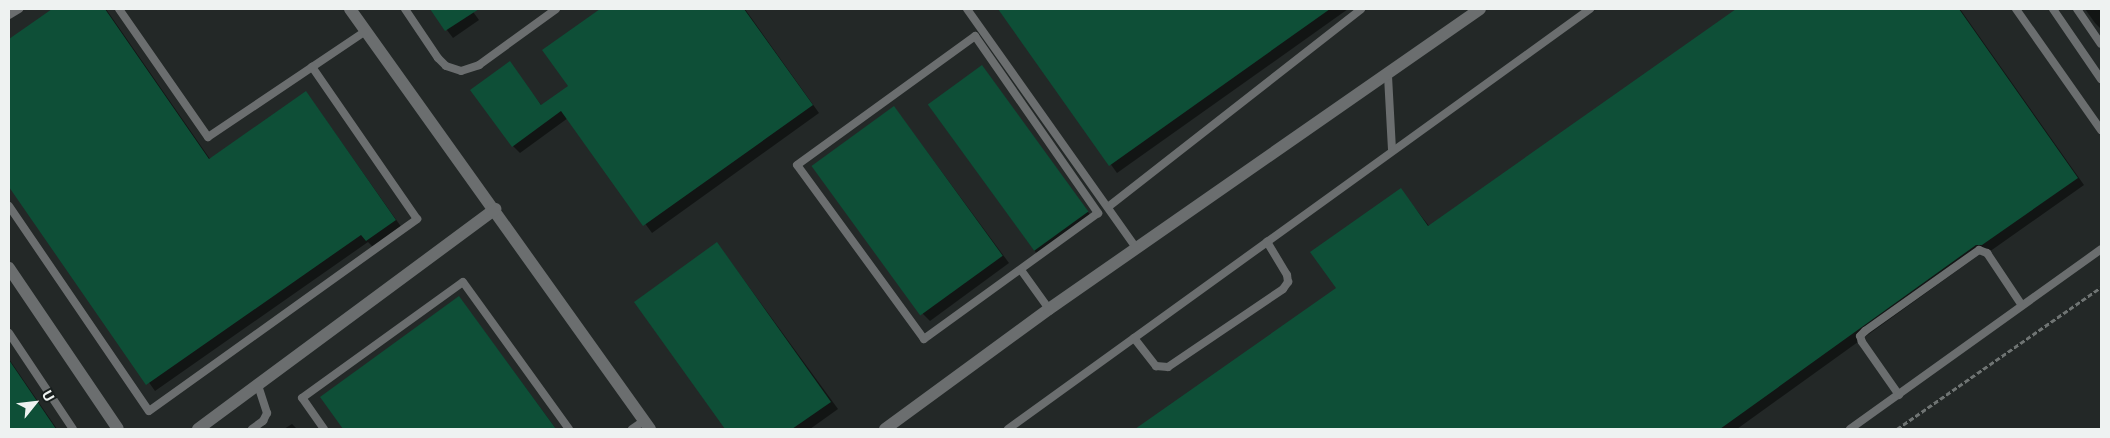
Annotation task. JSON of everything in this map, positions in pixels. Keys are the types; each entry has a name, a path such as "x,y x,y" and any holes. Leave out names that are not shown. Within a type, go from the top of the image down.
{"street":[{"path":"350,9 496,209 647,425"},
{"path":"884,429 1049,309 1388,76 1480,9"},
{"path":"198,429 496,209"},
{"path":"9,268 118,429"}],"lane":[{"path":"9,16 19,9"},
{"path":"119,9 208,137 366,31"},
{"path":"405,9 438,58 446,66 461,72 479,65 556,9"},
{"path":"967,9 1137,248"},
{"path":"1108,207 1361,9"},
{"path":"2016,9 2101,130"},
{"path":"2053,9 2101,79"},
{"path":"2077,9 2101,44"},
{"path":"1008,429 1585,10"},
{"path":"975,36 1098,213 1021,270 924,339 796,165 975,36"},
{"path":"9,206 149,411 417,220 312,67"},
{"path":"1388,76 1392,150"},
{"path":"1134,338 1156,366 1168,367 1283,289 1288,282 1287,274 1266,242"},
{"path":"1850,429 1899,395 2020,304 2101,249"},
{"path":"1899,395 1862,342 1860,336 1865,331 1979,250 1987,253 2020,304"},
{"path":"1021,270 1049,309"},
{"path":"324,429 302,398 463,282 568,429"},
{"path":"9,333 73,429"},
{"path":"252,429 263,421 266,413 258,385"},
{"path":"632,429 647,425"}],"path":[{"path":"1897,429 2101,287"}],"building":[{"path":"52,9 105,9 209,159 306,91 396,220 366,241 361,235 146,385 9,187 9,39"},
{"path":"430,9 479,9 445,31"},
{"path":"600,9 744,9 813,105 643,226 561,111 512,147 470,90 510,61 541,105 568,86 542,50"},
{"path":"998,9 1330,9 1109,166"},
{"path":"1736,9 1959,9 2078,178 1982,245 1976,245 1720,429 1135,429 1336,288 1310,252 1401,188 1428,226"},
{"path":"982,65 1088,211 1034,251 928,104"},
{"path":"894,106 1003,256 920,316 811,166"},
{"path":"717,242 831,402 792,429 725,429 634,302"},
{"path":"459,296 556,429 343,429 320,397"},
{"path":"9,360 56,429 9,429"}]}
